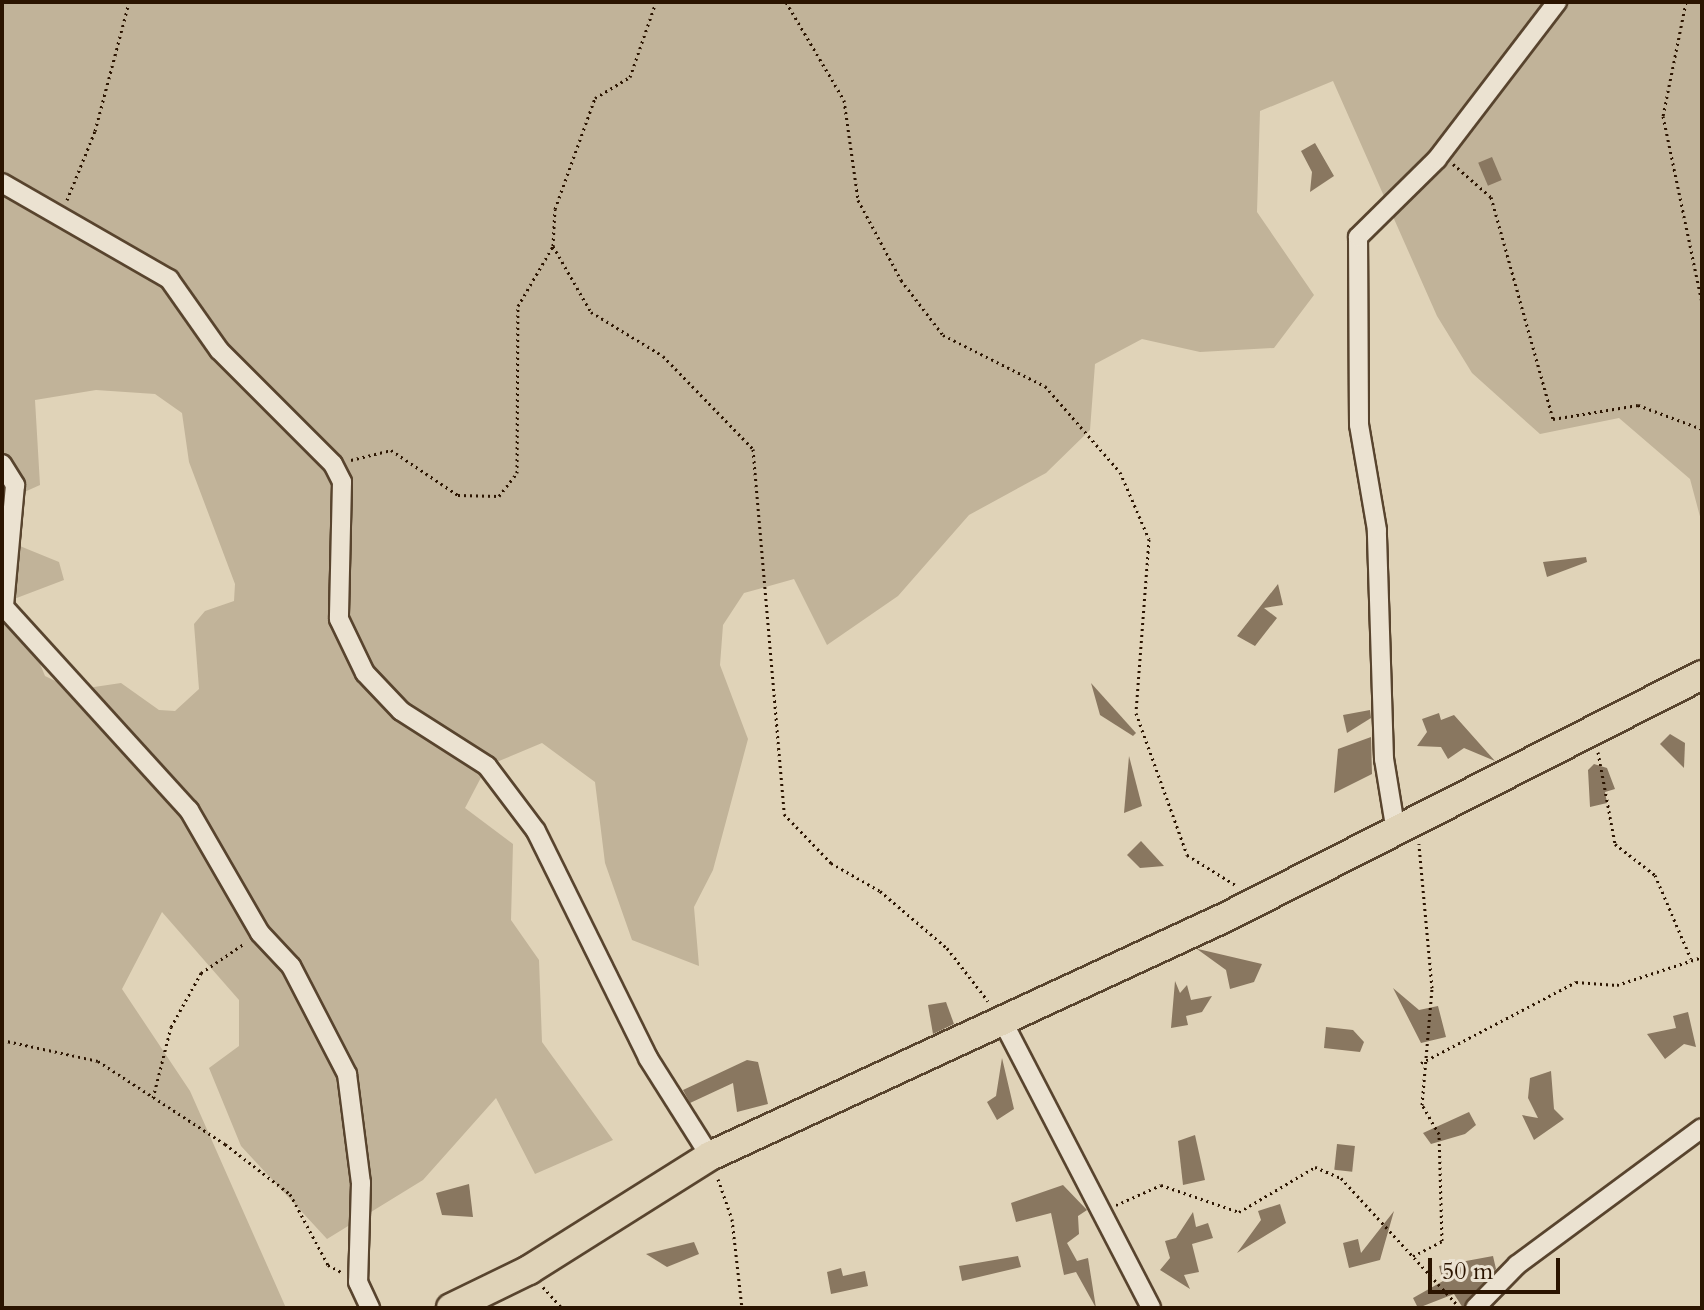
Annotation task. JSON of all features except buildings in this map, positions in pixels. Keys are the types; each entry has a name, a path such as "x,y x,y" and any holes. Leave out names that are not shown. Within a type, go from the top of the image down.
{"main road":[{"path":"451,1308 529,1270 710,1156 1260,900 1702,675"}],"street":[{"path":"1407,826 1384,759 1377,530 1359,425 1358,237 1437,159 1557,2"},
{"path":"2,183 61,214 169,279 219,350 333,464 342,482 339,619 365,673 401,711 487,766 536,831 648,1058 710,1156"},
{"path":"2,464 15,485 4,607 189,810 260,933 291,966 347,1074 361,1183 358,1282 370,1308"},
{"path":"1002,1020 1151,1308"},
{"path":"1475,1308 1517,1265 1702,1128"}],"path":[{"path":"61,214 95,131 129,2"},
{"path":"333,464 391,450 458,495 499,496 517,473 518,306 553,246 555,209 595,98 630,77 656,2"},
{"path":"786,2 844,100 858,200 901,280 943,335 1045,386 1120,472 1149,539 1136,713 1187,855 1260,900"},
{"path":"1686,2 1663,116 1702,302"},
{"path":"1437,159 1463,166 1491,197 1553,419 1638,405 1702,429"},
{"path":"553,246 591,312 663,356 753,449 784,814 831,863 880,891 947,948 1002,1020"},
{"path":"1592,733 1615,844 1655,875 1691,959"},
{"path":"1407,826 1432,988 1421,1063 1422,1105 1439,1134 1442,1241 1413,1256"},
{"path":"153,1098 171,1027 201,973 260,933"},
{"path":"1421,1063 1576,982 1617,985 1702,957"},
{"path":"2,1040 98,1061 153,1098 290,1194 328,1265 358,1282"},
{"path":"710,1156 732,1219 742,1308"},
{"path":"1101,1209 1145,1197 1161,1185 1239,1212 1315,1167 1341,1178 1460,1308"},
{"path":"529,1270 562,1308"}],"shaded area":[{"path":"2,2 1702,2 1702,524 1690,479 1619,418 1540,434 1472,373 1437,316 1333,81 1260,111 1257,212 1314,295 1274,348 1200,352 1142,339 1095,364 1090,430 1046,473 969,515 898,596 827,645 794,579 744,593 723,625 720,665 748,739 713,870 694,907 699,966 632,940 605,863 595,782 542,743 487,766 465,808 513,844 511,920 539,960 542,1042 613,1140 535,1174 496,1098 423,1180 327,1239 241,1146 209,1068 239,1046 239,1000 162,912 122,989 190,1091 286,1308 2,1308","holes":["96,390 155,394 182,413 189,462 235,584 234,601 205,611 194,624 199,689 175,711 159,710 121,683 74,690 45,676 14,599 64,580 59,562 10,542 11,498 40,485 35,400"]}]}
